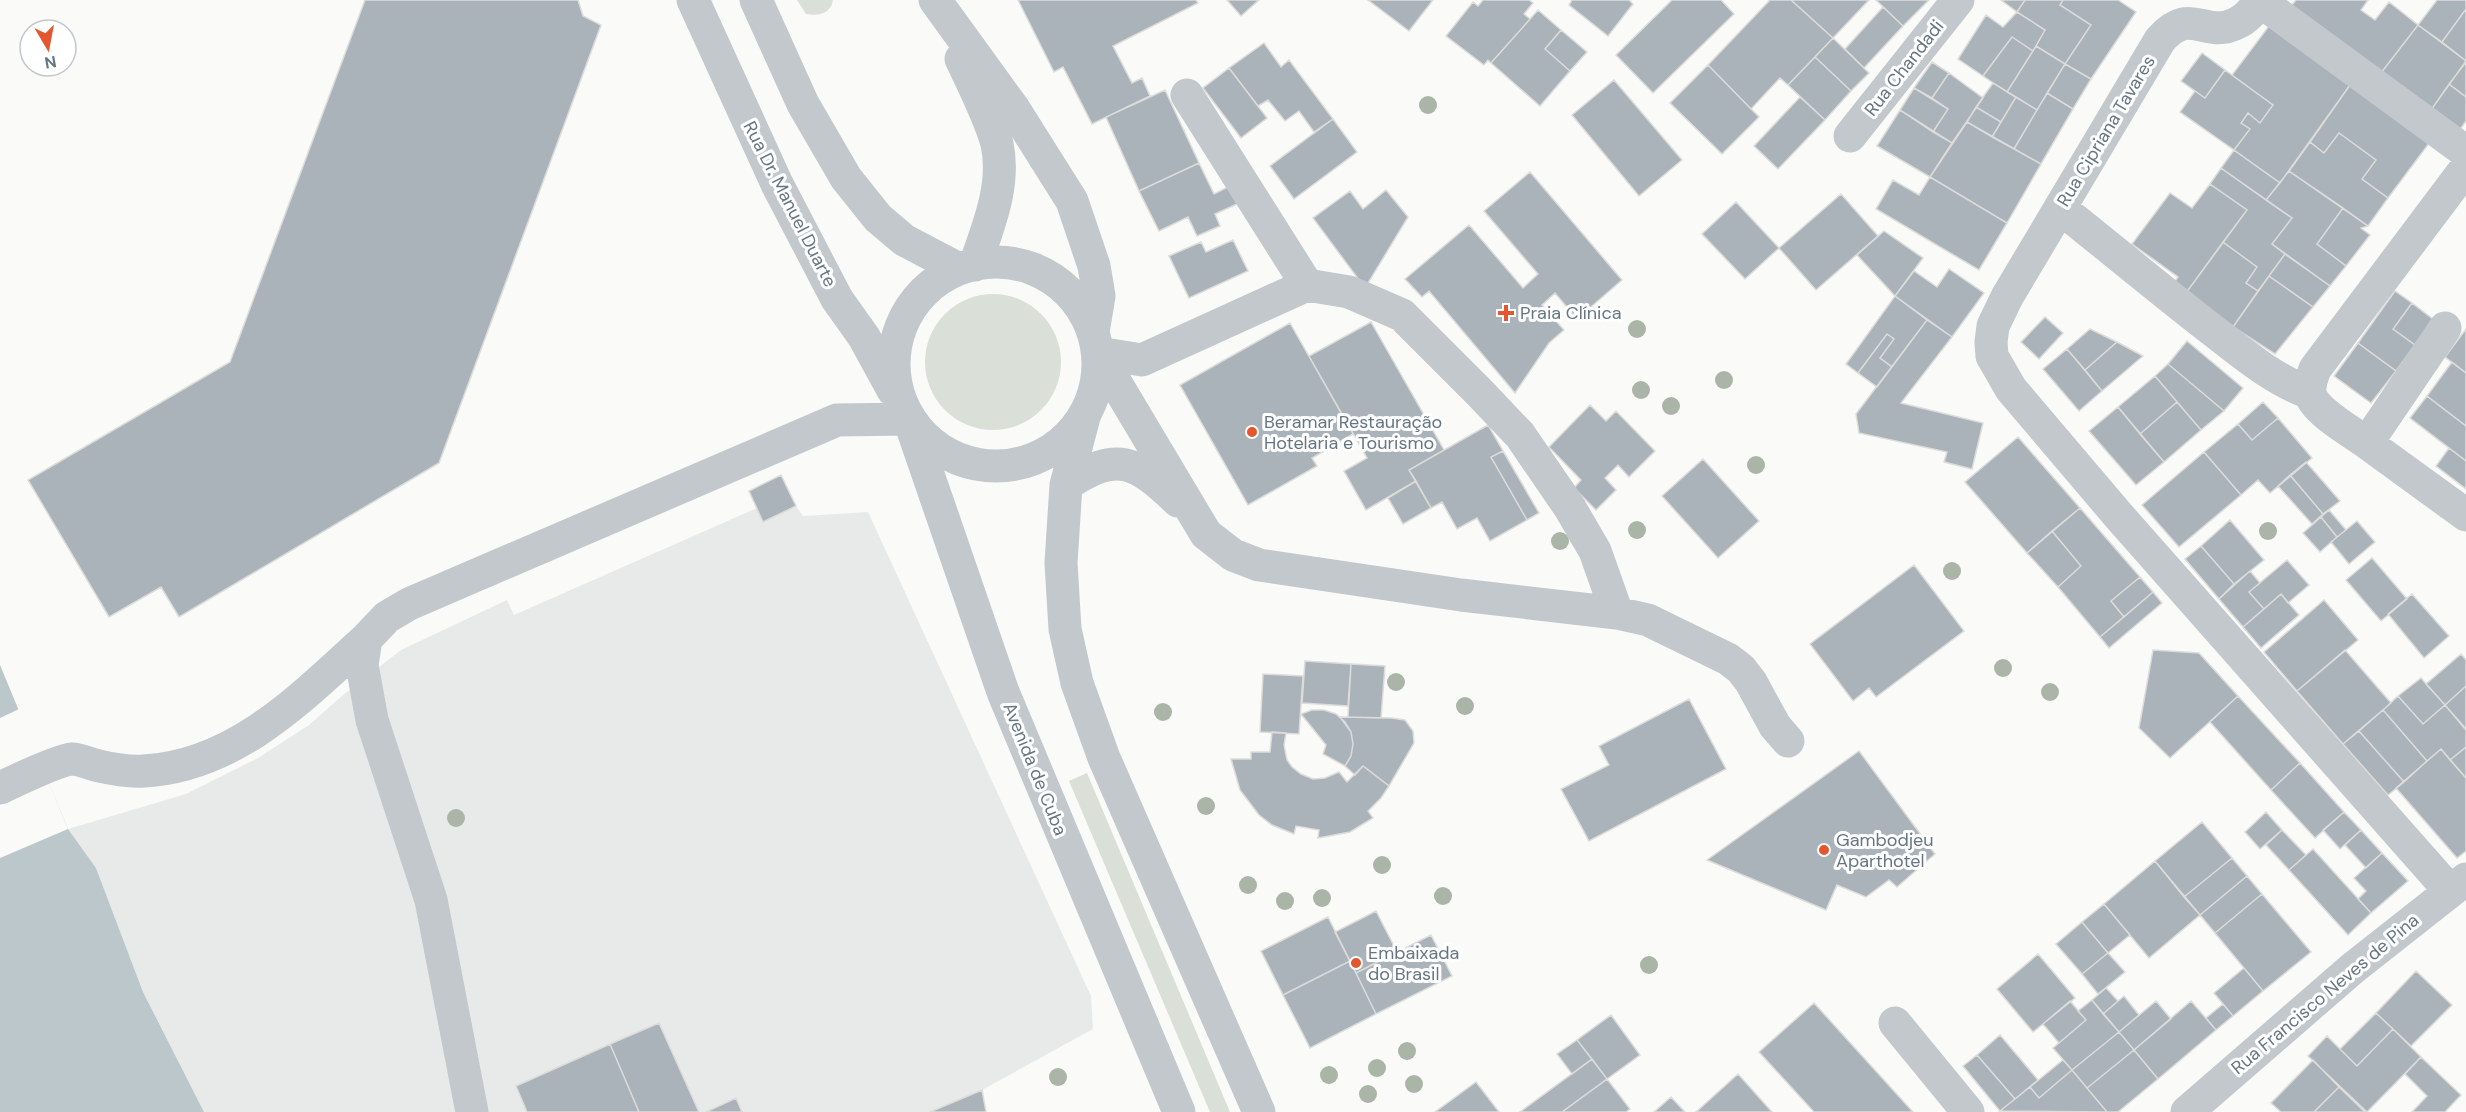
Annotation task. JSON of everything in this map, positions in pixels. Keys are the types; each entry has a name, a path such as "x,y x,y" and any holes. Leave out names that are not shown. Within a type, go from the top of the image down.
{"street":[{"name":"Rua Dr. Manuel Duarte","path":"693,0 782,194 837,300 864,337 904,410"},
{"path":"756,0 803,104 846,178 878,218 904,240 967,267"},
{"path":"934,0 997,144 999,173 996,199 967,267"},
{"path":"934,0 1014,109 1072,201 1094,266 1099,296 1095,342 1098,376 1084,417 1066,485 1061,563 1064,618 1077,683 1104,758 1258,1112"},
{"name":"Rua Chandadi","path":"1850,136 1958,0"},
{"path":"2260,1 2466,152"},
{"name":"Rua Cipriana Tavares","path":"2260,1 2249,16 2236,24 2221,28 2185,22 2170,28 2160,40 2007,297 1993,326 1990,342 1992,356 2012,389 2118,515 2458,885"},
{"path":"1187,95 1307,285"},
{"path":"2466,168 2315,369 2310,393 2315,404 2323,412 2466,515"},
{"path":"2060,208 2266,371 2289,385 2310,393"},
{"path":"1084,417 1062,442 1030,461 994,466 961,460 945,453 932,444 904,410 893,363 896,342 904,317 928,288 967,267 1006,262 1030,268 1047,276 1072,296 1080,306 1095,342 1194,516 1206,534 1233,555 1259,565 1461,595 1617,613 1648,620 1728,659 1741,669 1751,682 1775,726 1788,741"},
{"path":"1095,342 1142,360 1307,285 1349,292 1402,315 1520,435 1570,508 1595,551 1617,613"},
{"path":"2367,443 2445,328"},
{"path":"0,788 72,759 100,766 143,771 176,766 219,754 264,728 313,688 387,617 409,604 837,420 904,410"},
{"name":"Avenida de Cuba","path":"904,410 1003,692 1179,1112"},
{"path":"1066,485 1098,466 1119,464 1139,469 1155,479 1194,516"},
{"path":"366,639 362,665 372,720 431,900 472,1112"},
{"name":"Rua Francisco Neves de Pina","path":"2187,1112 2353,968 2458,885"},
{"path":"1895,1023 1968,1112"}],"shaded area":[{"path":"797,0 833,0 827,11 815,15 806,14"},
{"path":"993,294 1019,299 1041,314 1056,336 1061,362 1056,388 1041,410 1019,425 993,430 967,425 945,410 930,388 925,362 930,336 945,314 967,299"},
{"path":"796,506 803,516 868,512 1091,996 1093,1029 982,1090 986,1112 204,1112 143,992 96,868 68,829 186,794 258,758 309,725 401,650 507,600 514,615 757,508 764,521"},
{"path":"0,665 68,829 96,868 143,992 204,1112 0,1112"},
{"path":"1087,773 1230,1112 1210,1112 1069,781"}],"pier":[{"path":"19,709 68,829 0,858 0,718"}],"building":[{"path":"365,0 578,0 583,16 601,25 439,463 179,617 161,587 109,617 28,480 230,362"},
{"path":"1018,0 1196,0 1198,3 1113,46 1132,83 1142,78 1150,96 1092,124 1063,67 1054,72"},
{"path":"1227,0 1259,0 1241,16"},
{"path":"1368,0 1433,0 1409,31"},
{"path":"1483,0 1529,0 1533,3 1524,14 1530,19 1491,63 1488,60 1484,65 1446,36 1473,2 1478,6"},
{"path":"1572,0 1629,0 1633,4 1608,36 1569,5"},
{"path":"1672,0 1721,0 1734,14 1653,93 1616,55"},
{"path":"1770,0 1791,0 1833,38 1788,85 1780,78 1751,109 1708,65"},
{"path":"1791,0 1869,0 1833,38"},
{"path":"1876,0 1929,0 1903,26"},
{"path":"2001,0 2025,0 2017,12"},
{"path":"2025,0 2063,0 2060,5 2091,25 2065,64 2036,46 2045,30 2017,12"},
{"path":"2063,0 2118,0 2136,12 2091,79 2065,64 2091,25 2060,5"},
{"path":"2296,0 2368,0 2361,10 2375,20 2389,2 2418,25 2381,73 2291,6"},
{"path":"2437,0 2466,0 2466,9 2442,42 2418,25"},
{"path":"1883,7 1903,26 1864,68 1845,49"},
{"path":"2466,9 2466,61 2442,42"},
{"path":"1538,10 1561,30 1545,49 1570,71 1540,106 1491,63"},
{"path":"2017,12 2045,30 2033,51 2012,37 1983,76 1958,59 1986,15 2003,27"},
{"path":"2418,25 2466,61 2431,110 2381,73"},
{"path":"2269,26 2350,85 2280,183 2234,150 2250,129 2241,123 2248,113 2260,123 2273,105 2232,75"},
{"path":"1561,30 1587,52 1570,71 1545,49"},
{"path":"2012,37 2033,51 2007,92 1983,76"},
{"path":"1833,38 1869,73 1851,91 1815,57"},
{"path":"1264,43 1281,67 1289,60 1333,119 1314,132 1299,111 1285,121 1268,100 1258,106 1229,68"},
{"path":"2036,46 2065,64 2037,110 2007,92"},
{"path":"2202,53 2225,70 2205,98 2181,81"},
{"path":"1815,57 1851,91 1825,120 1788,85"},
{"path":"1932,62 1949,73 1932,98 1914,88"},
{"path":"2466,62 2466,97 2449,84"},
{"path":"2065,64 2091,79 2073,109 2047,93"},
{"path":"1708,65 1759,117 1722,154 1670,103"},
{"path":"1229,68 1267,118 1241,138 1203,88"},
{"path":"2225,70 2273,105 2260,123 2248,113 2241,123 2250,129 2234,150 2180,112 2195,91 2205,98"},
{"path":"1949,73 1983,98 1952,143 1933,132 1948,109 1932,98"},
{"path":"1614,80 1682,160 1639,196 1572,115"},
{"path":"1993,83 2016,97 2001,122 1976,107"},
{"path":"2449,84 2466,97 2466,121 2459,131 2431,110"},
{"path":"2350,85 2430,142 2388,198 2362,179 2376,160 2339,133 2324,153 2310,142"},
{"path":"1914,88 1948,109 1933,132 1900,110"},
{"path":"1165,90 1199,163 1139,191 1106,117"},
{"path":"2047,93 2073,109 2041,164 2014,149"},
{"path":"1800,97 1825,120 1778,169 1754,146"},
{"path":"2016,97 2037,110 2014,149 1992,137"},
{"path":"1976,107 2001,122 1992,137 1967,122"},
{"path":"1900,110 1952,143 1930,177 1877,146"},
{"path":"1333,119 1357,152 1294,199 1270,166"},
{"path":"1967,122 2041,164 2007,223 1930,177"},
{"path":"2339,133 2376,160 2362,179 2388,198 2368,226 2289,171 2310,142 2324,153"},
{"path":"2234,150 2280,183 2266,200 2221,168"},
{"path":"1199,163 1214,194 1230,186 1237,204 1215,214 1220,226 1197,236 1188,217 1159,231 1139,191"},
{"path":"2221,168 2292,218 2272,244 2285,254 2258,291 2246,283 2257,267 2223,242 2247,210 2210,184"},
{"path":"2289,171 2343,208 2317,244 2346,266 2330,286 2272,244 2292,218 2266,200"},
{"path":"1530,172 1622,280 1577,319 1555,293 1542,305 1564,330 1549,343 1515,393 1429,291 1422,297 1405,279 1469,225 1523,288 1538,274 1484,211"},
{"path":"1930,177 2007,223 1979,270 1876,209 1893,180 1919,195"},
{"path":"2210,184 2247,210 2186,293 2173,284 2178,277 2132,244 2170,193 2192,208"},
{"path":"1386,190 1408,217 1365,288 1313,218 1350,191 1363,209"},
{"path":"1841,194 1878,236 1816,290 1779,248"},
{"path":"1736,202 1779,248 1745,279 1702,234"},
{"path":"2343,208 2368,226 2361,228 2370,235 2346,266 2317,244"},
{"path":"1884,231 1923,258 1895,296 1857,255"},
{"path":"1233,240 1248,271 1189,298 1169,256 1201,242 1206,252"},
{"path":"2223,242 2257,267 2246,283 2258,291 2233,327 2186,293"},
{"path":"2285,254 2330,286 2313,307 2269,276"},
{"path":"1949,269 1984,293 1952,337 1895,296 1914,271 1937,287"},
{"path":"2269,276 2313,307 2275,354 2233,327"},
{"path":"2395,291 2412,303 2393,329 2415,345 2396,371 2358,343"},
{"path":"1895,296 1927,320 1892,367 1880,358 1894,339 1887,334 1858,373 1846,364"},
{"path":"2412,303 2434,320 2415,345 2393,329"},
{"path":"2045,317 2063,333 2039,359 2021,342"},
{"path":"1927,320 1952,337 1901,403 1983,423 1972,469 1944,462 1947,452 1859,433 1856,414"},
{"path":"1371,322 1444,450 1409,470 1416,481 1366,510 1344,471 1367,458 1309,356"},
{"path":"1290,323 1353,434 1312,458 1317,466 1248,505 1180,385"},
{"path":"2090,329 2117,342 2085,370 2067,349"},
{"path":"2466,329 2466,373 2445,357"},
{"path":"1887,334 1894,339 1880,358 1892,367 1877,387 1858,373"},
{"path":"2187,341 2243,388 2224,411 2168,364"},
{"path":"2117,342 2143,356 2102,391 2085,370"},
{"path":"2358,343 2396,371 2371,403 2334,376"},
{"path":"2067,349 2102,391 2079,411 2043,369"},
{"path":"2452,362 2466,373 2466,426 2427,396"},
{"path":"2168,364 2224,411 2201,430 2155,376"},
{"path":"2155,376 2177,402 2140,434 2118,407"},
{"path":"2427,396 2466,426 2466,461 2410,418"},
{"path":"2177,402 2201,430 2164,462 2140,434"},
{"path":"2263,402 2278,418 2252,440 2238,424"},
{"path":"1590,405 1606,421 1616,411 1655,451 1629,477 1618,465 1605,478 1616,490 1596,510 1574,488 1581,480 1549,447"},
{"path":"2118,407 2164,462 2136,485 2089,431"},
{"path":"2278,418 2312,458 2270,493 2258,480 2241,495 2204,452 2238,424 2252,440"},
{"path":"1488,425 1503,451 1491,457 1527,520 1490,541 1477,518 1457,529 1442,502 1431,508 1409,470"},
{"path":"2018,437 2080,508 2027,553 1965,482"},
{"path":"2449,448 2466,461 2466,489 2436,466"},
{"path":"1503,451 1539,513 1527,520 1491,457"},
{"path":"2204,452 2241,495 2179,547 2142,505"},
{"path":"1703,459 1759,521 1718,558 1662,496"},
{"path":"2306,462 2340,501 2323,514 2290,475"},
{"path":"781,475 796,506 763,522 749,491"},
{"path":"2290,475 2323,514 2312,524 2278,486"},
{"path":"1416,481 1431,508 1403,524 1388,498"},
{"path":"2080,508 2140,577 2111,601 2124,617 2100,637 2058,587 2081,566 2052,531"},
{"path":"2329,510 2346,530 2337,537 2321,517"},
{"path":"2321,517 2337,537 2320,552 2303,533"},
{"path":"2230,520 2264,560 2234,584 2201,546"},
{"path":"2357,521 2375,542 2349,564 2331,542"},
{"path":"2052,531 2081,566 2058,587 2027,553"},
{"path":"2201,546 2234,584 2219,599 2185,559"},
{"path":"2372,558 2407,599 2381,621 2346,580"},
{"path":"2287,560 2309,585 2288,603 2281,594 2264,609 2249,592"},
{"path":"1914,565 1964,631 1876,697 1869,688 1853,701 1810,644"},
{"path":"2250,571 2260,583 2249,592 2264,609 2243,627 2219,599"},
{"path":"2140,577 2153,592 2124,617 2111,601"},
{"path":"2153,592 2162,603 2109,648 2100,637"},
{"path":"2281,594 2299,615 2261,648 2243,627"},
{"path":"2412,594 2449,636 2424,658 2388,614"},
{"path":"2324,600 2358,640 2297,691 2264,652"},
{"path":"2153,650 2199,653 2238,696 2170,758 2139,728"},
{"path":"2345,650 2391,703 2343,744 2297,691"},
{"path":"2461,654 2466,660 2466,686 2445,705 2426,684"},
{"path":"1305,661 1351,664 1348,706 1302,703"},
{"path":"1351,664 1385,666 1381,718 1348,717"},
{"path":"1263,674 1303,676 1299,734 1260,732"},
{"path":"2421,678 2445,705 2423,724 2398,696"},
{"path":"2466,686 2466,730 2445,705"},
{"path":"2238,696 2300,763 2271,790 2210,722"},
{"path":"2398,696 2423,724 2445,705 2466,729 2466,747 2450,760 2441,749 2427,761 2383,710"},
{"path":"1689,699 1726,769 1589,841 1561,789 1609,765 1599,746"},
{"path":"1312,710 1324,710 1336,714 1351,732 1353,744 1351,756 1345,766 1323,754 1326,745 1301,714"},
{"path":"2383,710 2427,761 2404,782 2359,731"},
{"path":"1340,717 1405,720 1413,731 1414,743 1389,786 1363,766 1355,775 1345,766 1351,756 1353,744 1351,732"},
{"path":"2359,731 2404,782 2388,795 2343,744"},
{"path":"1272,732 1286,733 1284,745 1287,760 1301,774 1313,779 1325,778 1339,772 1347,782 1363,766 1389,786 1368,811 1373,818 1350,832 1318,838 1319,830 1296,826 1294,834 1272,825 1259,815 1240,790 1231,759 1251,759 1251,752 1270,752"},
{"path":"2466,747 2466,778 2450,760"},
{"path":"2441,749 2466,778 2466,851 2457,858 2396,788"},
{"path":"1859,751 1935,854 1897,887 1889,880 1866,897 1837,885 1826,910 1707,860"},
{"path":"2300,763 2344,812 2315,838 2271,790"},
{"path":"2266,812 2282,830 2260,849 2245,832"},
{"path":"2344,812 2361,830 2340,849 2323,830"},
{"path":"2202,822 2232,858 2184,897 2155,861"},
{"path":"2282,830 2306,855 2289,870 2266,845"},
{"path":"2361,830 2382,853 2366,868 2345,845"},
{"path":"2313,849 2371,913 2348,935 2289,870"},
{"path":"2382,853 2408,881 2371,913 2358,899 2366,891 2354,878"},
{"path":"2232,858 2247,876 2200,915 2184,897"},
{"path":"2155,861 2200,915 2149,958 2104,904"},
{"path":"2247,876 2262,894 2215,933 2200,915"},
{"path":"2262,894 2311,952 2263,991 2215,933"},
{"path":"2104,904 2130,935 2108,953 2082,922"},
{"path":"1376,911 1397,952 1356,973 1335,932"},
{"path":"1328,917 1350,961 1283,995 1261,951"},
{"path":"2082,922 2108,953 2082,974 2056,944"},
{"path":"1431,935 1452,976 1376,1014 1356,973"},
{"path":"2108,953 2125,972 2098,994 2082,974"},
{"path":"2038,954 2075,998 2033,1032 1997,989"},
{"path":"1350,961 1376,1014 1310,1048 1283,995"},
{"path":"2244,968 2263,991 2233,1016 2214,993"},
{"path":"2416,971 2452,1005 2411,1046 2376,1013"},
{"path":"2106,988 2118,1001 2103,1014 2092,1000"},
{"path":"2124,996 2139,1015 2119,1032 2103,1014"},
{"path":"2092,1000 2119,1032 2072,1070 2053,1048 2086,1020 2078,1011"},
{"path":"2070,1001 2086,1020 2059,1043 2043,1024"},
{"path":"2156,1001 2171,1019 2134,1050 2119,1032"},
{"path":"2191,1001 2216,1030 2158,1079 2134,1050"},
{"path":"1814,1003 1913,1112 1814,1112 1759,1052"},
{"path":"2223,1004 2233,1016 2216,1030 2206,1018"},
{"path":"2376,1013 2393,1029 2357,1066 2340,1049"},
{"path":"1611,1015 1640,1055 1607,1079 1577,1040"},
{"path":"659,1023 699,1112 639,1112 610,1044"},
{"path":"2393,1029 2421,1057 2367,1112 2308,1056 2327,1036 2357,1066"},
{"path":"2119,1032 2134,1050 2087,1088 2072,1070"},
{"path":"2000,1035 2038,1080 2015,1099 1977,1055"},
{"path":"1577,1040 1592,1059 1572,1074 1557,1054"},
{"path":"610,1044 639,1112 527,1112 516,1086"},
{"path":"2134,1050 2158,1079 2118,1112 2107,1112 2087,1088"},
{"path":"1977,1055 2015,1099 2000,1111 1963,1066"},
{"path":"2421,1057 2461,1095 2445,1112 2412,1112 2427,1096 2405,1074"},
{"path":"1592,1059 1607,1079 1562,1112 1520,1112"},
{"path":"2063,1060 2072,1070 2039,1098 2030,1087"},
{"path":"2313,1060 2339,1087 2314,1112 2281,1112 2271,1103"},
{"path":"2072,1070 2107,1112 2000,1111 2030,1087 2039,1098"},
{"path":"1738,1074 1772,1112 1696,1112"},
{"path":"1607,1079 1630,1109 1626,1112 1562,1112"},
{"path":"1476,1082 1499,1112 1435,1112"},
{"path":"2339,1087 2365,1112 2314,1112"},
{"path":"982,1090 986,1112 930,1112"},
{"path":"1671,1097 1685,1112 1654,1112"},
{"path":"736,1098 742,1112 706,1112"}],"place":[{"name":"Praia Clínica","path":"1506,313"},
{"name":"Beramar Restauração Hotelaria e Tourismo","path":"1252,432"},
{"name":"Gambodjeu Aparthotel","path":"1824,850"},
{"name":"Embaixada do Brasil","path":"1356,963"}]}
